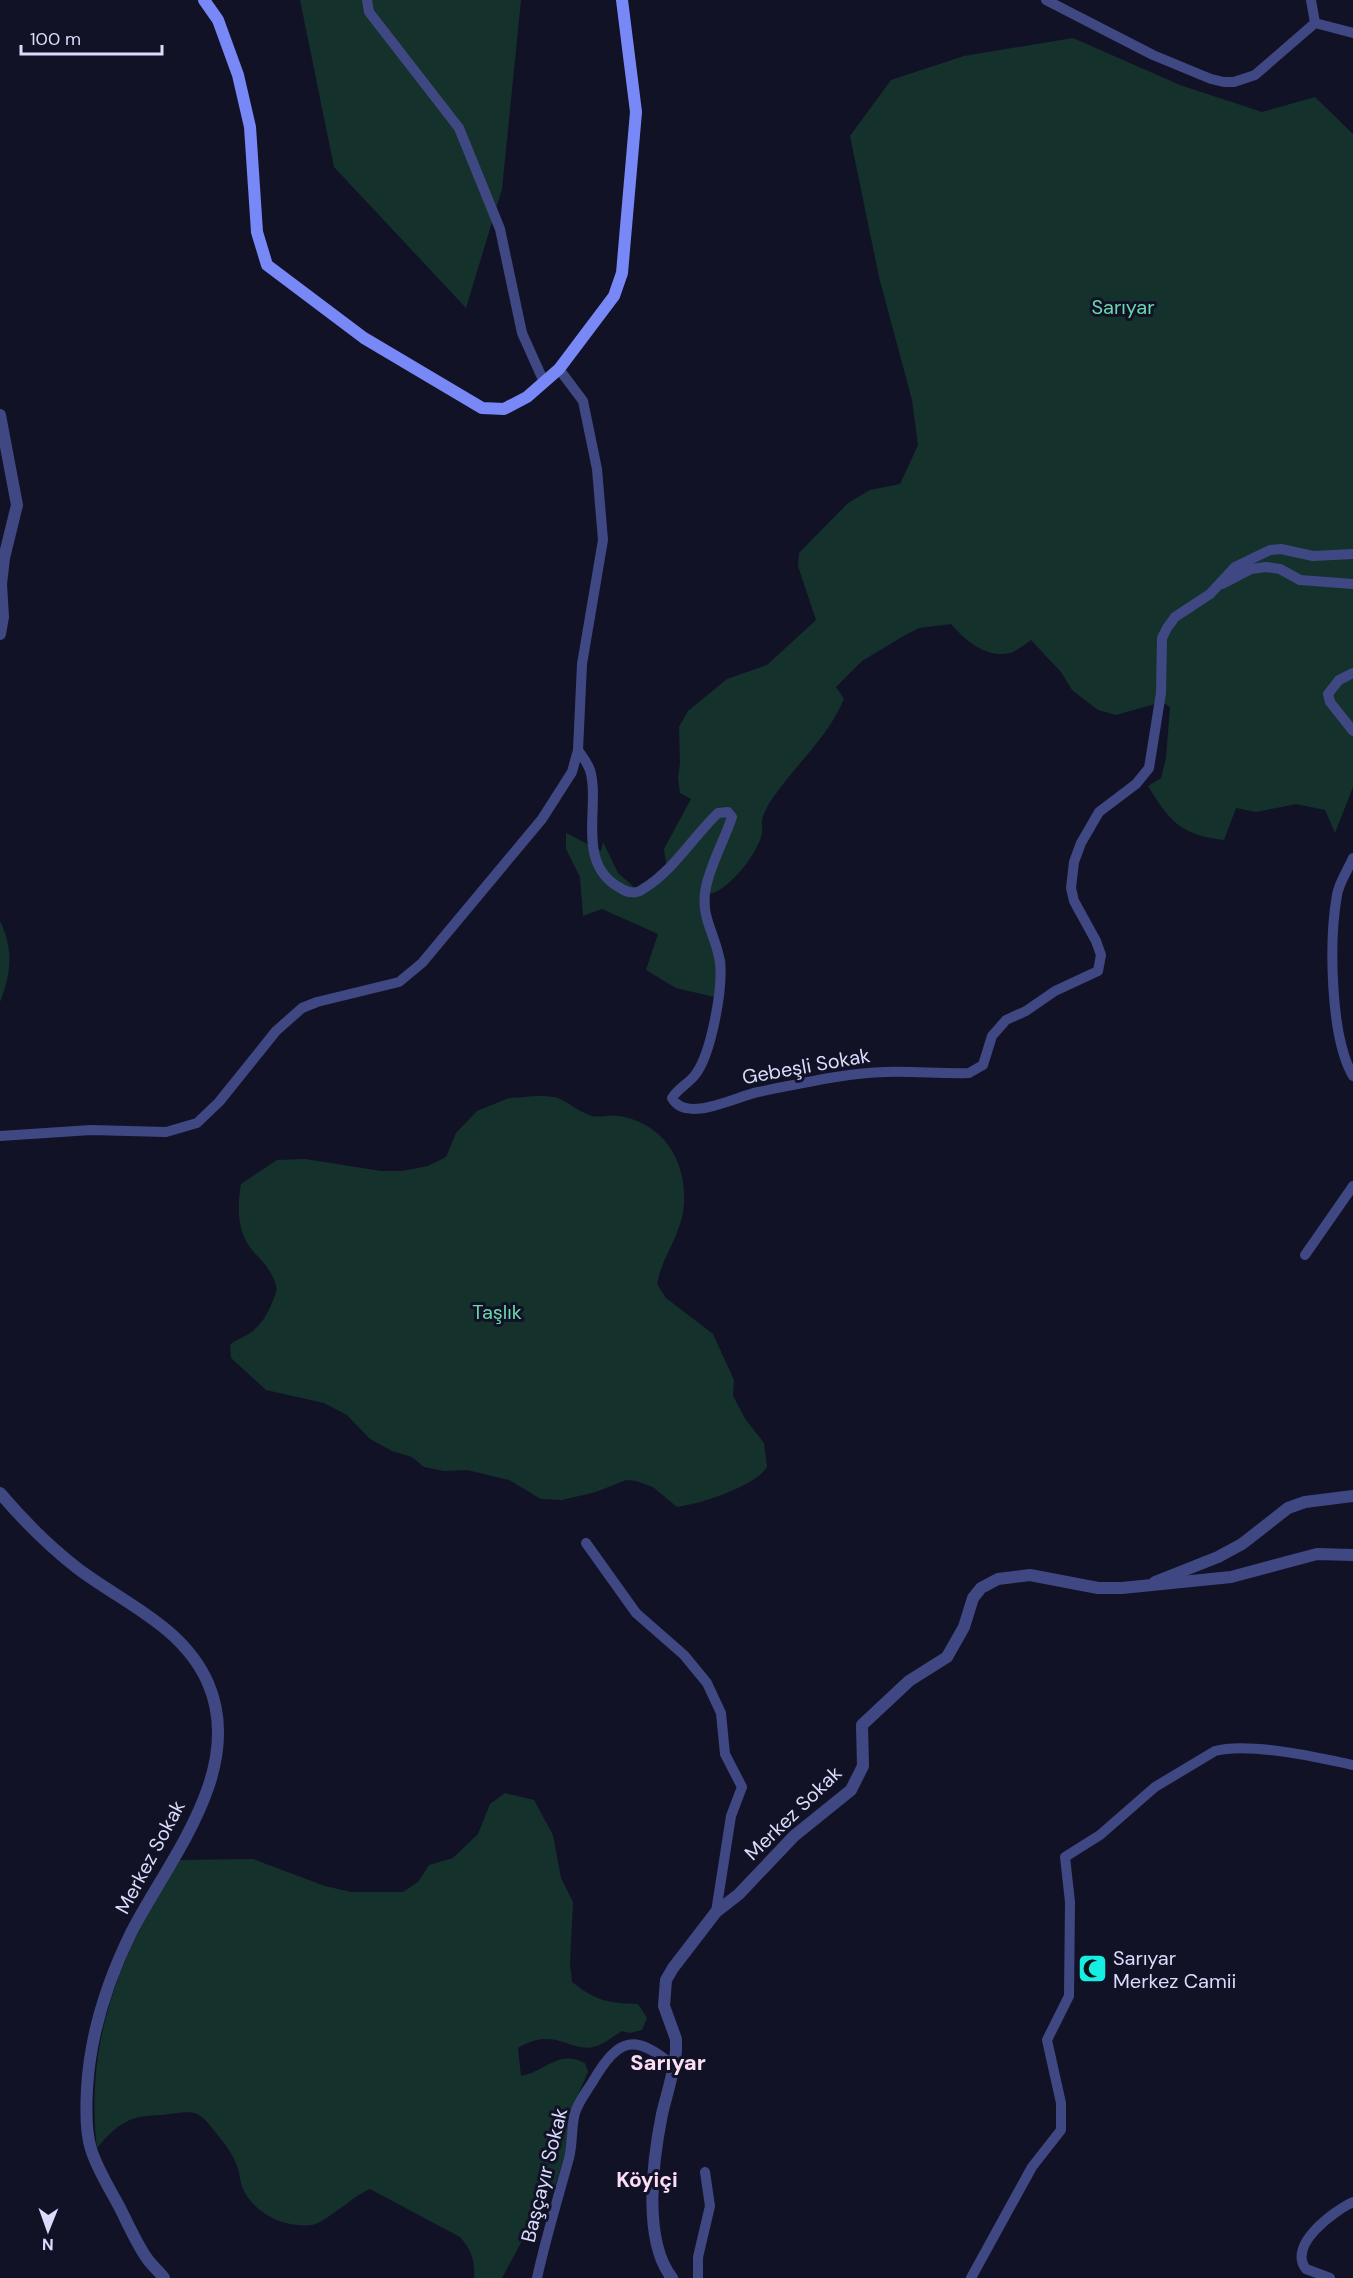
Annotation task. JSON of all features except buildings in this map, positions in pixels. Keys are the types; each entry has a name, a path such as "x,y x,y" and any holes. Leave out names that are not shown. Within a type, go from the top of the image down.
{"main road":[{"path":"204,0 218,20 238,75 250,127 257,232 267,265 364,338 482,408 504,409 527,397 559,369 614,296 622,273 636,112 622,0"}],"street":[{"path":"367,0 369,12 459,128 500,229 522,333 544,382"},
{"path":"1046,0 1153,55 1211,79 1224,82 1234,82 1255,75 1314,22"},
{"path":"1311,0 1314,22"},
{"path":"1314,22 1353,33"},
{"path":"0,1136 91,1130 166,1132 197,1123 219,1102 276,1031 302,1008 317,1002 399,982 422,963 542,819 572,772 578,750 582,664 603,540 597,469 584,401 559,369"},
{"path":"0,415 17,505 4,558 0,634"},
{"name":"Gebeşli Sokak","path":"1217,587 1235,567 1270,550 1281,549 1313,556 1353,554"},
{"name":"Gebeşli Sokak","path":"578,750 590,771 591,835 595,853 606,876 624,891 640,892 655,881 718,813 728,812 732,817 705,888 705,915 720,963 715,1013 704,1057 696,1074 676,1091 672,1098 675,1103 683,1108 705,1108 751,1094 866,1073 969,1073 983,1065 992,1036 1006,1020 1026,1011 1055,991 1098,971 1101,955 1074,901 1071,888 1074,862 1081,843 1099,812 1136,784 1149,768 1162,686 1162,638 1175,617 1217,587 1251,569 1266,567 1280,569 1300,580 1353,584"},
{"path":"1353,674 1338,680 1328,694 1330,702 1353,731"},
{"path":"1353,858 1337,893 1334,1002 1337,1026 1353,1076"},
{"path":"1305,1255 1353,1186"},
{"name":"Merkez Sokak","path":"0,1492 75,1566 140,1610 184,1647 198,1663 208,1684 216,1719 215,1760 198,1814 179,1853 132,1932 99,2012 89,2066 88,2126 91,2148 147,2259 164,2278"},
{"path":"1149,1585 1173,1573 1218,1557 1242,1544 1288,1508 1305,1502 1353,1496"},
{"name":"Merkez Sokak","path":"586,1543 636,1613 697,1668 721,1713 725,1755 742,1787 731,1816 716,1912"},
{"name":"Merkez Sokak","path":"672,2278 662,2262 658,2247 653,2199 658,2138 675,2067 676,2039 664,2006 666,1980 716,1912 739,1894 794,1836 851,1790 863,1766 862,1725 909,1681 947,1657 964,1627 973,1598 981,1588 998,1579 1021,1575 1048,1576 1098,1588 1149,1585 1231,1577 1317,1554 1353,1556"},
{"path":"971,2278 1032,2167 1058,2136 1063,2124 1059,2090 1047,2040 1069,1996 1070,1902 1065,1857 1100,1835 1164,1780 1206,1756 1226,1748 1261,1749 1353,1765"},
{"name":"Başçayır Sokak","path":"537,2278 551,2218 569,2158 574,2115 603,2064 619,2048 633,2044 651,2049 675,2067"},
{"path":"698,2278 698,2257 710,2206 705,2172"},
{"path":"1329,2278 1306,2269 1301,2258 1320,2223 1332,2213 1353,2202"}],"green space":[{"path":"300,0 521,0 502,189 466,308 334,167"},
{"name":"Sarıyar","path":"1073,38 1180,85 1262,112 1315,97 1353,134 1353,787 1335,833 1325,810 1296,804 1256,812 1236,808 1224,840 1197,835 1170,818 1148,786 1161,778 1166,758 1170,707 1162,702 1116,715 1098,710 1072,690 1061,672 1031,640 1013,652 1001,654 984,651 977,647 951,624 919,628 862,661 836,687 844,699 837,713 769,803 763,817 760,841 749,860 726,885 710,894 710,916 726,961 723,999 676,988 646,970 658,934 602,909 583,916 580,877 566,849 566,833 601,851 603,842 618,873 635,888 667,870 664,849 691,799 680,793 678,778 679,727 688,711 727,679 767,665 816,620 798,566 799,553 848,503 870,490 900,484 918,445 912,400 879,277 850,136 891,80 964,56"},
{"path":"0,921 9,952 9,971 0,1002"},
{"name":"Taşlık","path":"555,1097 592,1116 616,1116 635,1120 648,1126 669,1146 681,1172 684,1202 680,1224 657,1284 666,1298 713,1334 734,1380 733,1396 746,1420 764,1443 767,1467 752,1481 713,1498 677,1507 653,1487 626,1480 596,1492 562,1500 541,1499 509,1480 467,1470 444,1471 424,1467 412,1457 392,1451 370,1439 347,1415 324,1403 266,1390 231,1358 230,1345 260,1324 277,1289 270,1272 242,1232 239,1212 241,1184 277,1160 305,1159 381,1171 402,1171 428,1166 446,1157 456,1133 477,1111 509,1098"},
{"path":"505,1793 534,1800 553,1835 561,1878 573,1902 570,1964 572,1982 602,2000 638,2004 647,2018 642,2030 630,2033 622,2031 597,2046 579,2047 543,2039 518,2048 521,2076 559,2060 567,2059 585,2063 588,2072 571,2111 566,2150 555,2187 551,2187 502,2278 474,2278 472,2256 460,2237 370,2189 324,2220 312,2225 291,2224 272,2218 248,2198 230,2151 207,2121 195,2113 152,2115 133,2119 118,2127 97,2148 94,2108 96,2069 102,2033 112,1997 141,1928 180,1860 253,1859 325,1886 351,1892 403,1892 418,1882 429,1865 453,1858 478,1834 490,1804"}],"place":[{"name":"Sarıyar Merkez Camii","path":"1092,1969"}],"district":[{"name":"Sarıyar","path":"668,2062"},
{"name":"Köyiçi","path":"647,2180"}]}
